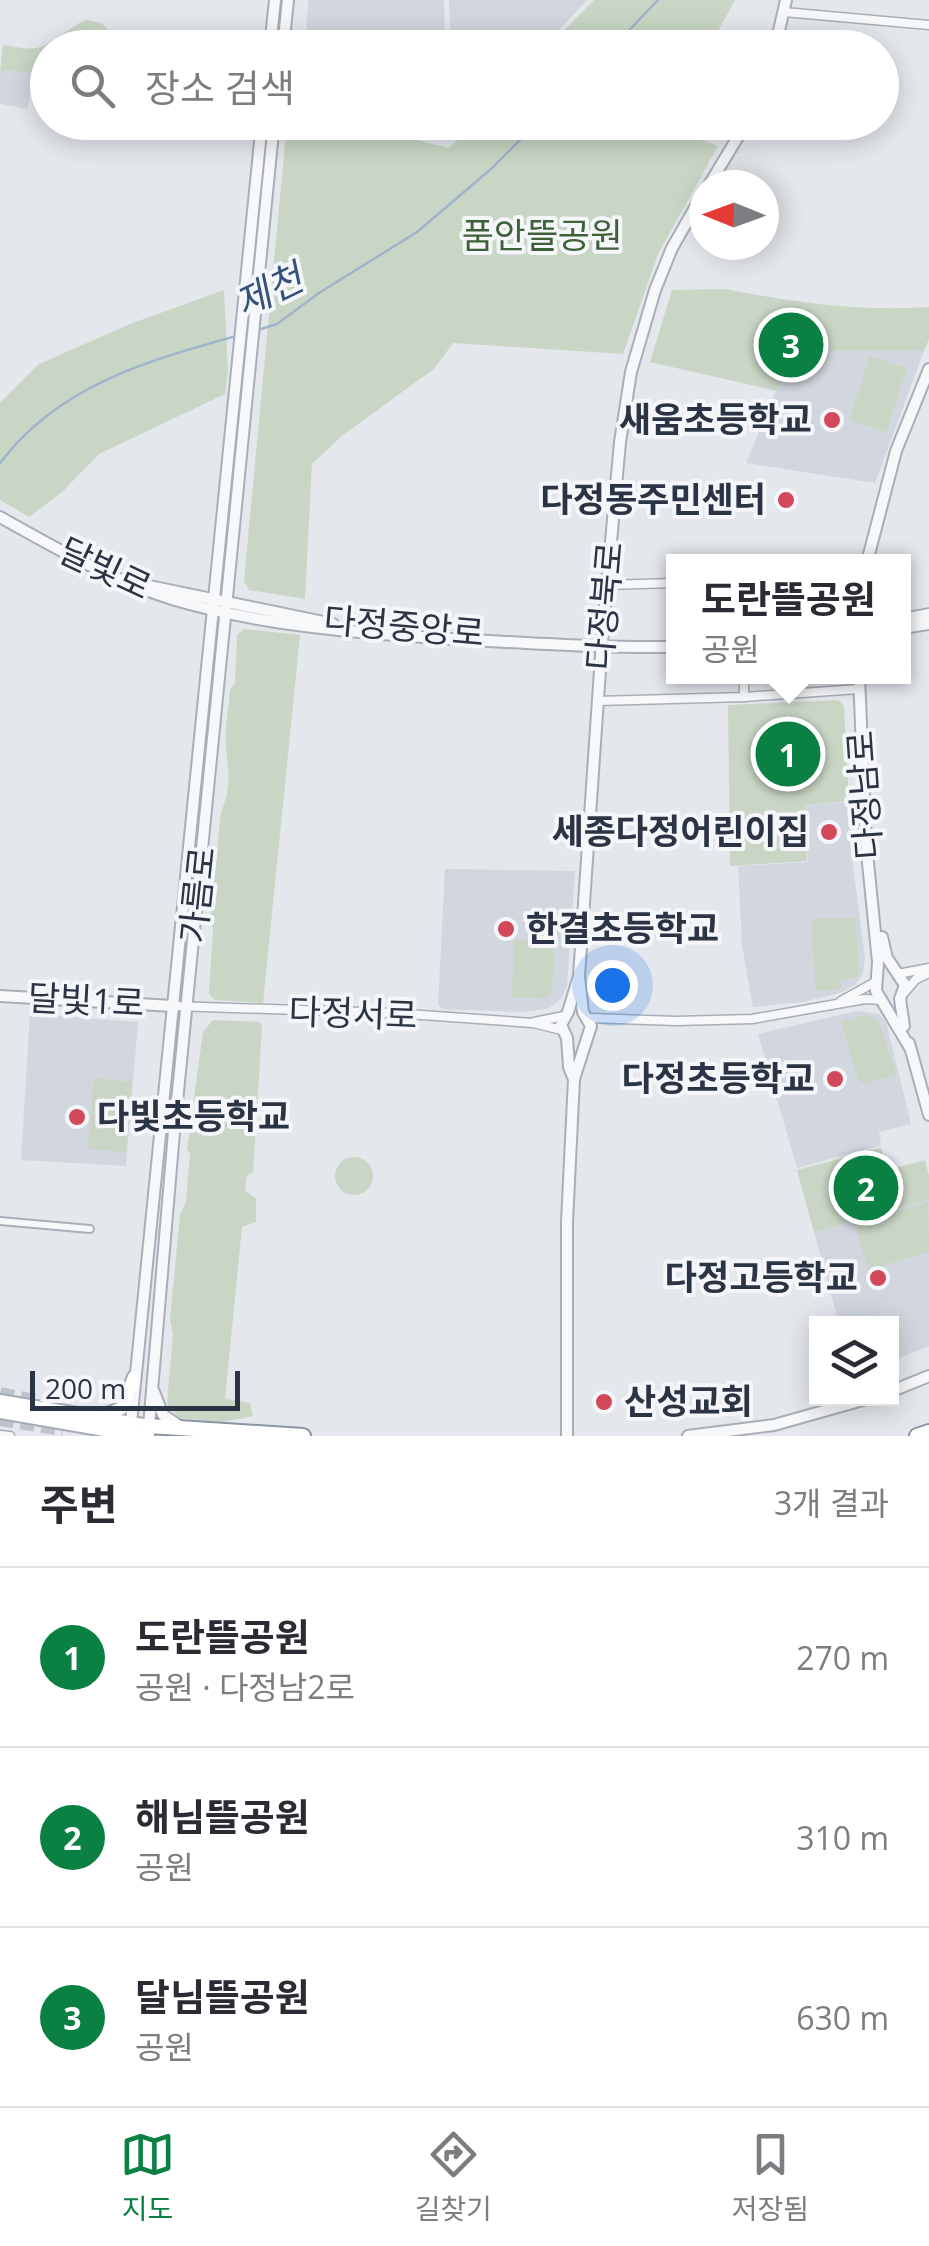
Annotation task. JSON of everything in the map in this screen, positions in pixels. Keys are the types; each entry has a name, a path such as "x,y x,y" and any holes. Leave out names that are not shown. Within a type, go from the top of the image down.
{"highway":[{"path":"138,1432 194,1429 304,1436"},
{"path":"918,1436 929,1431"}],"main road":[{"path":"100,1427 122,1408 134,1377"},
{"path":"0,1401 100,1427"},
{"path":"0,1412 138,1432"}],"street":[{"path":"272,30 275,0"},
{"path":"285,30 288,0"},
{"path":"785,6 929,25"},
{"name":"가름로","path":"138,1432 152,1370 187,1007 235,373 260,140"},
{"name":"가름로","path":"138,1432 134,1377 173,1006 251,364 272,140"},
{"path":"718,170 737,140"},
{"name":"다정북로","path":"579,976 597,701 620,442 640,337 672,248 689,218"},
{"path":"869,554 896,452 929,369"},
{"name":"달빛로","path":"0,518 99,571 168,598 220,606"},
{"path":"607,585 666,583"},
{"name":"다정중앙로","path":"220,606 333,630 666,644"},
{"path":"744,684 744,698"},
{"path":"597,701 744,698 851,684"},
{"name":"다정남로","path":"859,684 866,844 875,912"},
{"path":"875,912 887,958 905,985 902,995 910,1048 929,1115"},
{"path":"875,912 876,991 910,1048"},
{"path":"838,1004 878,979 929,970"},
{"path":"532,1023 566,1014 587,1025 752,1019 902,995 929,970"},
{"path":"568,1436 567,1222 574,1078 564,1034 566,1014 579,976"},
{"path":"574,1078 580,1068 587,1025 579,976"},
{"name":"달빛1로","path":"0,996 173,1006"},
{"name":"다정서로","path":"173,1006 394,1013 532,1023"},
{"path":"532,1023 576,1040 587,1025"},
{"path":"0,1221 90,1230"},
{"path":"152,1370 154,1396 163,1415 194,1429"},
{"path":"899,1388 929,1376"},
{"path":"688,1436 774,1425 842,1406"},
{"path":"0,1435 10,1436"}],"shaded area":[{"path":"308,0 444,0 445,30 306,30"},
{"path":"449,0 587,0 559,30 450,30"},
{"path":"0,72 30,73 27,109 0,104"},
{"name":"새움초등학교","path":"793,350 924,351 875,483 746,463"},
{"path":"849,802 865,958 863,974 843,992 803,1002 753,1007 742,945 738,866 808,862 805,805"},
{"name":"한결초등학교","path":"445,869 575,871 567,986 561,999 549,1008 524,1012 443,1009 438,1005"},
{"name":"다정초등학교","path":"857,1011 879,1014 886,1022 911,1124 879,1132 881,1145 797,1168 758,1034"},
{"name":"다빛초등학교","path":"30,1014 138,1022 126,1166 21,1160"},
{"name":"다정고등학교","path":"929,1200 929,1346 899,1358 899,1316 837,1316 814,1232"}],"green space":[{"path":"594,0 735,0 718,30 565,30"},
{"path":"86,20 101,23 109,30 69,30"},
{"path":"3,45 28,49 30,73 0,72"},
{"name":"품안뜰공원","path":"285,140 416,140 449,148 457,140 703,140 718,146 705,170 689,170 689,198 658,254 623,354 453,343 434,369 343,435 312,464 305,599 249,590 244,581"},
{"path":"725,289 827,305 929,307 929,339 924,351 794,350 777,391 650,362 672,290"},
{"path":"224,290 228,372 225,394 99,454 62,492 29,517 0,500 0,403 39,364 130,324"},
{"path":"870,356 907,368 886,432 849,420"},
{"path":"244,629 300,635 263,1003 215,1000 209,994 213,929 210,921 228,780 226,726 230,690 235,683 237,635"},
{"path":"838,700 844,706 849,801 805,805 807,861 730,866 728,705"},
{"path":"855,918 859,973 855,978 842,979 840,974 841,989 816,991 811,924 815,919"},
{"path":"514,940 554,942 552,994 547,998 512,997"},
{"path":"866,1015 878,1020 896,1074 865,1084 858,1079 841,1022"},
{"path":"213,1020 260,1022 262,1027 253,1173 247,1175 245,1191 256,1198 256,1222 242,1227 225,1399 250,1403 253,1416 222,1422 179,1418 167,1403 173,1335 170,1319 180,1215 186,1201 190,1154 187,1149 203,1032"},
{"path":"94,1078 132,1082 126,1152 88,1149"},
{"path":"881,1148 887,1170 925,1160 929,1200 814,1232 797,1170"},
{"path":"354,1157 367,1163 373,1176 367,1189 354,1195 341,1189 335,1176 341,1163"},
{"path":"928,1202 929,1252 868,1270 855,1224"}],"waterway":[{"name":"제천","path":"629,30 658,0"},
{"name":"제천","path":"258,330 277,324 417,232 520,140"},
{"name":"제천","path":"0,463 23,436 77,395 170,355 236,336"}],"tunnel":[{"path":"0,1394 39,1402"},
{"path":"0,1419 63,1429"}],"place":[{"name":"달님뜰공원","path":"791,345"},
{"name":"새움초등학교","path":"832,420"},
{"name":"다정동주민센터","path":"786,500"},
{"name":"도란뜰공원","path":"788,754"},
{"name":"세종다정어린이집","path":"829,832"},
{"name":"한결초등학교","path":"506,929"},
{"name":"다정초등학교","path":"835,1079"},
{"name":"다빛초등학교","path":"77,1117"},
{"name":"해님뜰공원","path":"866,1188"},
{"name":"다정고등학교","path":"878,1278"},
{"name":"산성교회","path":"604,1402"}]}
